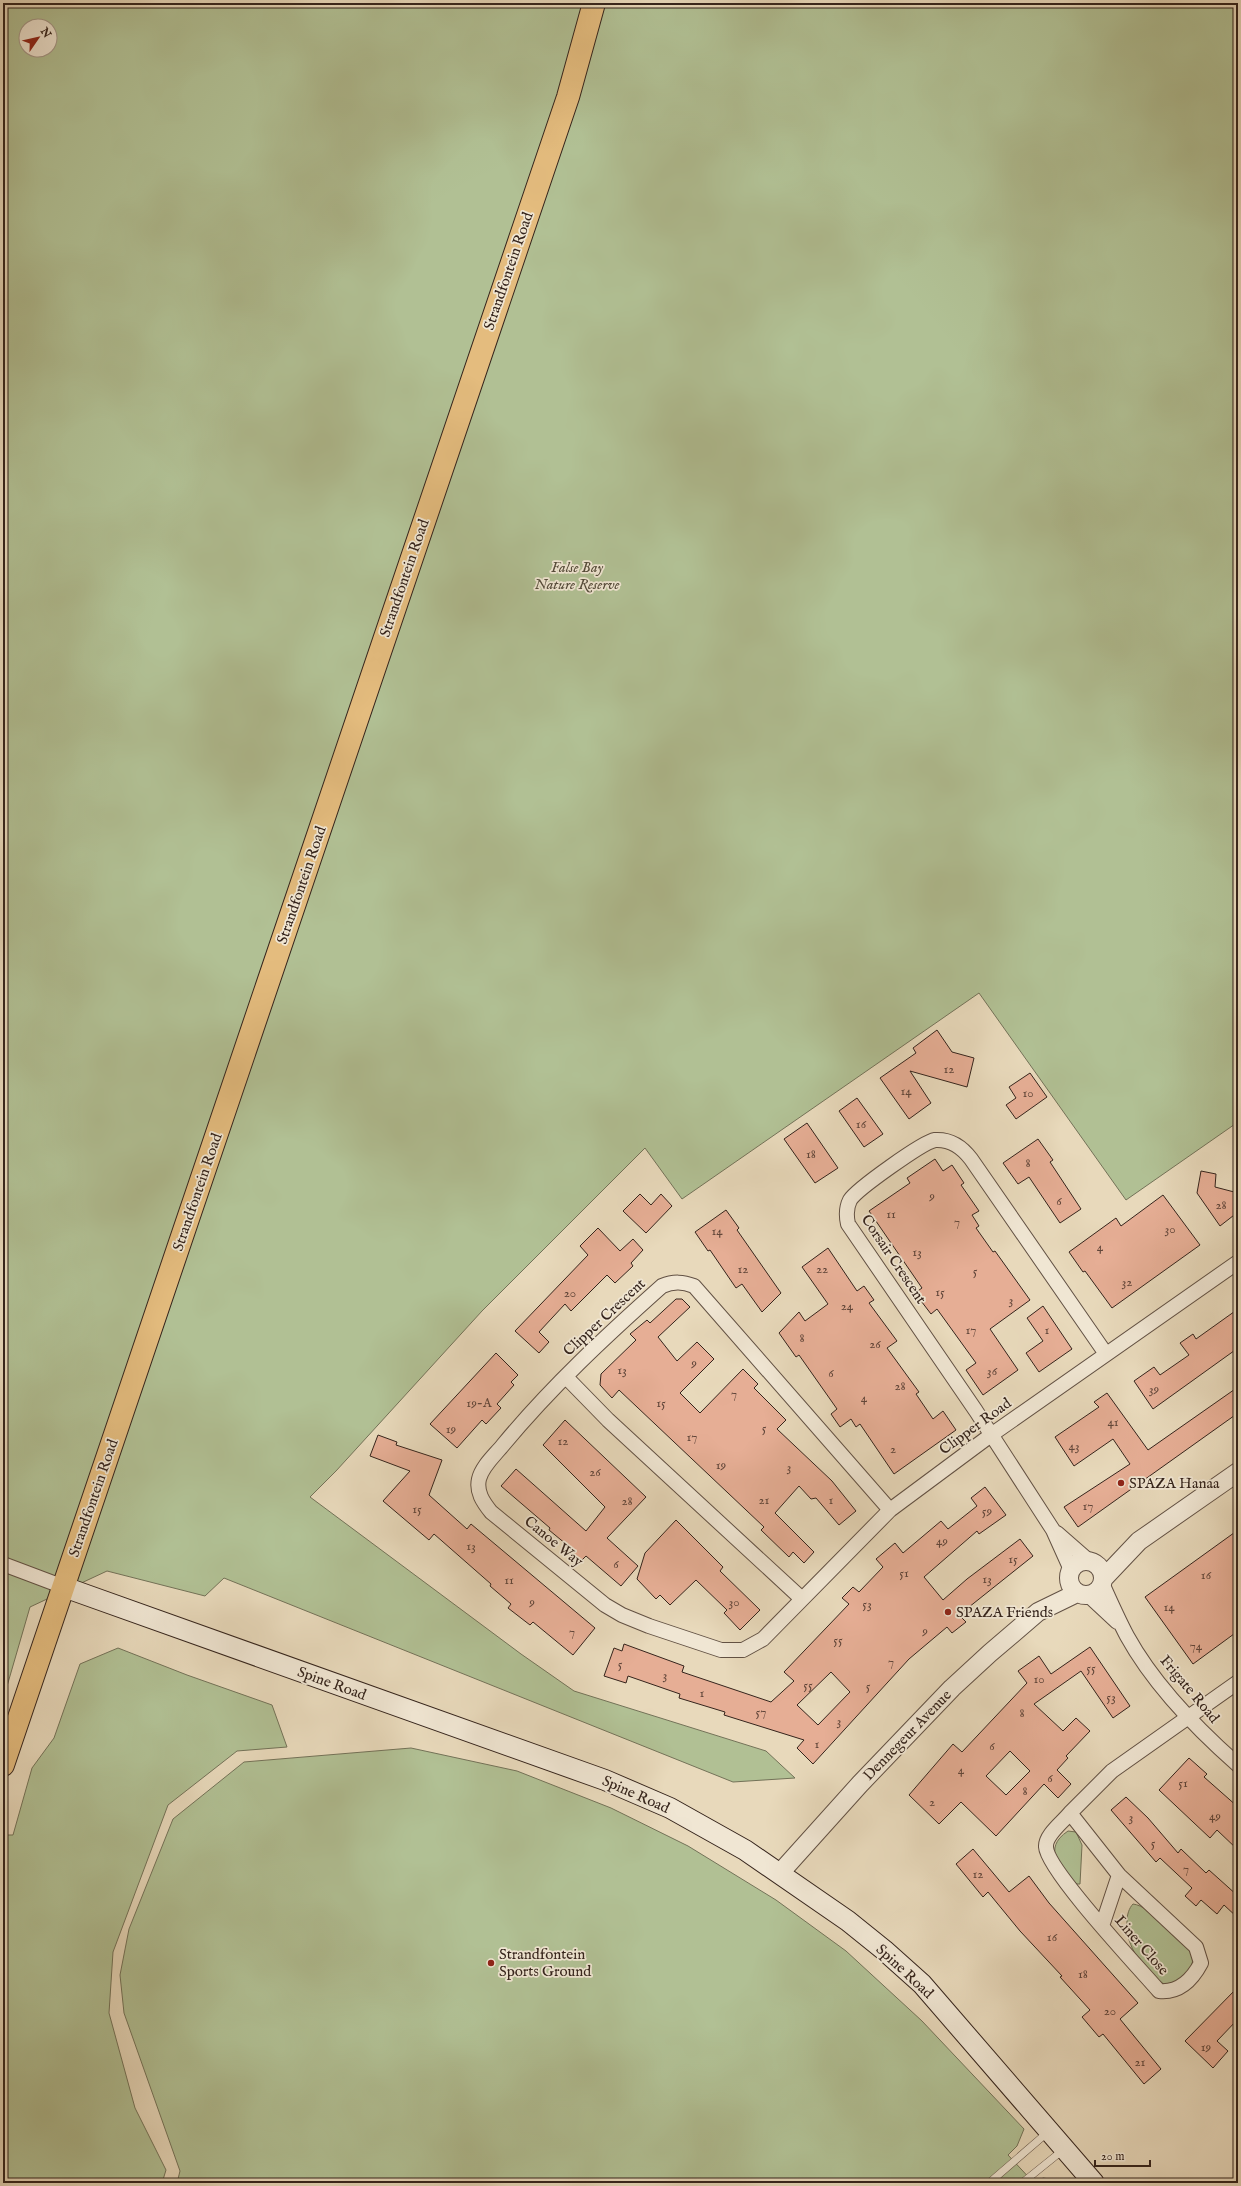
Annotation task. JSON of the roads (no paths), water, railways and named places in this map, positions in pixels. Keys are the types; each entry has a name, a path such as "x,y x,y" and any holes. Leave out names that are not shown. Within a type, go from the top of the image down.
{"main road":[{"name":"Strandfontein Road","path":"3,1765 568,97 594,3"},
{"name":"Spine Road","path":"64,1587 605,1780 663,1805 745,1850 848,1921 922,1984 1094,2183"}],"street":[{"name":"Corsair Crescent","path":"991,1435 848,1224 848,1205 861,1188 927,1142 943,1140 954,1143 963,1149 1106,1354"},
{"name":"Clipper Road","path":"753,1646 763,1639 890,1510 991,1435 1238,1262"},
{"name":"Clipper Crescent","path":"802,1599 608,1420 566,1377 608,1334 662,1286 670,1282 683,1282 694,1286 890,1510"},
{"name":"Canoe Way","path":"566,1377 532,1409 482,1470 478,1486 484,1504 605,1605 622,1615 649,1626 721,1650 743,1650 753,1646"},
{"name":"Frigate Road","path":"991,1435 1053,1530 1076,1585 1123,1628"},
{"path":"1140,1541 1091,1561 1076,1564 1076,1585 1097,1591 1102,1581 1140,1541 1238,1472"},
{"name":"Frigate Road","path":"1053,1530 1091,1561"},
{"path":"1091,1561 1101,1571 1102,1581"},
{"path":"3,1564 64,1587"},
{"name":"Frigate Road","path":"1102,1581 1123,1628 1167,1693 1188,1717 1238,1765"},
{"name":"Dennegeur Avenue","path":"780,1873 860,1784 952,1688 990,1653 1076,1585"},
{"name":"Liner Close","path":"1070,1813 1119,1874 1191,1940 1200,1954 1201,1963 1190,1979 1179,1988 1173,1991 1159,1991 1102,1926 1051,1862 1046,1846 1048,1839 1070,1813 1112,1771 1238,1682"},
{"path":"1102,1926 1119,1874"}],"lane":[{"path":"989,2183 1050,2131"},
{"path":"1022,2183 1065,2149"}],"place":[{"name":"SPAZA Hanaa","path":"1121,1483"},
{"name":"SPAZA Friends","path":"948,1612"},
{"name":"Strandfontein Sports Ground","path":"491,1963"}],"park label":[{"name":"False Bay Nature Reserve","path":"577,576"}]}
